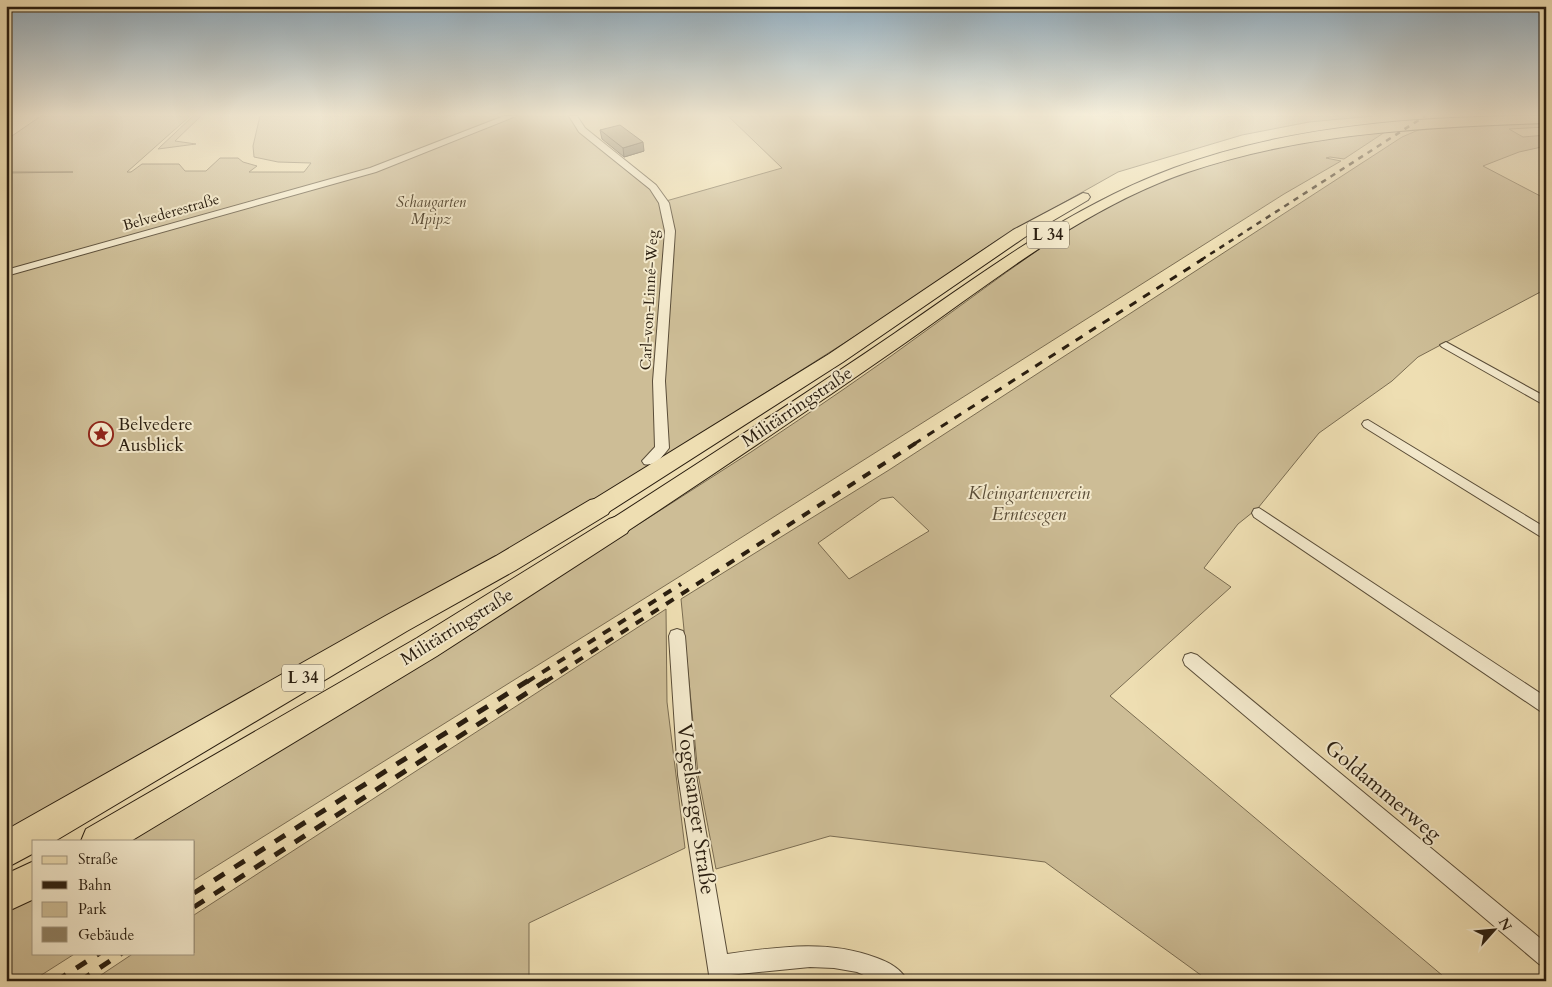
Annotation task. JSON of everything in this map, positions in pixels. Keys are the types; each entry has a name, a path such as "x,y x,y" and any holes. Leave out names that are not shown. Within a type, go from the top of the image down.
{"highway":[{"name":"Militärringstraße","path":"100,840 427,647 609,516"},
{"name":"Militärringstraße","path":"6,850 609,516"},
{"path":"6,894 32,880"}],"main road":[{"name":"Militärringstraße","path":"609,516 1011,238 1087,195 1169,162"},
{"name":"Militärringstraße","path":"609,516 849,373 1031,246 1069,222 1140,186 1206,162"}],"street":[{"name":"Belvederestraße","path":"6,273 372,170 393,162"},
{"name":"Carl-von-Linné-Weg","path":"622,162 653,187 664,203 670,231 660,381 662,448 650,461"},
{"path":"1446,345 1546,402"},
{"path":"1368,424 1546,535"},
{"path":"1259,512 1546,707"},
{"name":"Vogelsanger Straße","path":"677,636 687,775 720,974"},
{"name":"Goldammerweg","path":"1191,660 1546,957"},
{"path":"720,974 779,958 830,957 860,961 887,972 896,981"}],"green space":[{"name":"Schaugarten Mpipz","path":"6,162 138,162 127,172 131,172 142,164 179,164 185,171 206,171 216,162 243,162 257,166 249,172 304,172 311,163 280,162 618,162 666,201 782,168 776,162 1151,162 1118,172 999,239 879,321 590,504 6,841 6,173 73,172 6,172"},
{"path":"1219,162 1339,162 1284,194 682,575 195,879 195,840 132,840 519,600 751,452 869,372 1053,240 1127,197 1189,171"},
{"name":"Kleingartenverein Erntesegen","path":"1363,162 1493,162 1483,166 1546,199 1546,289 1418,357 1392,381 1319,433 1258,508 1238,524 1204,568 1231,587 1110,696 1449,981 1209,981 1045,862 830,836 716,869 698,774 681,599 889,470","holes":["893,497 929,531 849,579 818,543 881,499"]},
{"path":"666,609 667,702 685,848 529,923 529,981 92,981 132,954 195,954 195,914"},
{"path":"32,898 32,954 74,954 32,981 6,981 6,913"}],"railway":[{"path":"1201,260 1353,162"},
{"path":"914,444 1203,259"},
{"path":"545,682 916,443"},
{"path":"527,682 681,584"},
{"path":"195,892 529,680"},
{"path":"195,906 547,680"},
{"path":"56,981 98,954"},
{"path":"80,981 120,954"}],"place":[{"name":"Belvedere Ausblick","path":"101,434"}]}
